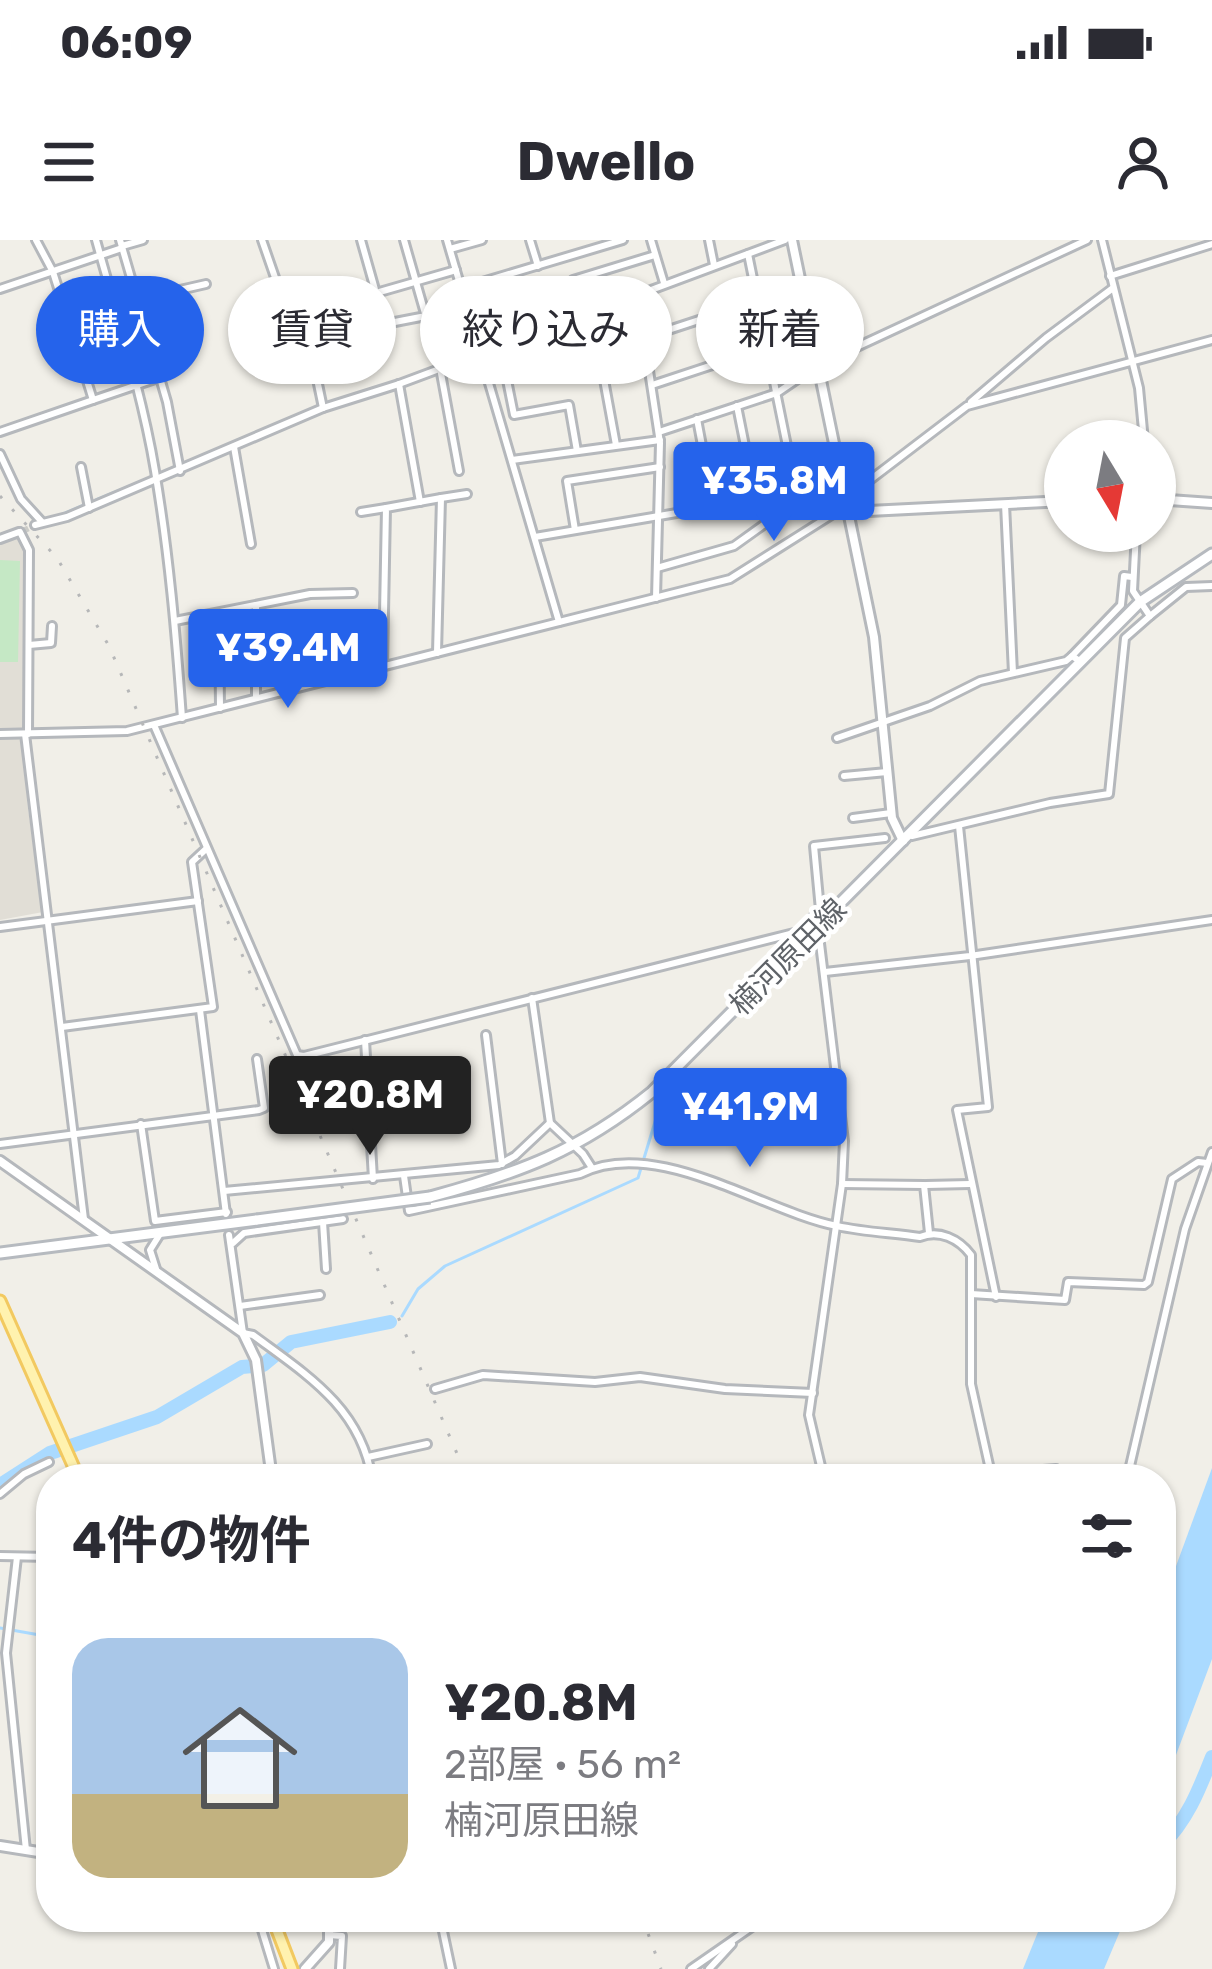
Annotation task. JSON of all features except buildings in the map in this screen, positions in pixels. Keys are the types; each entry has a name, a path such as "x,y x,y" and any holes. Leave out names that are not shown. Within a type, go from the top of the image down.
{"main road":[{"name":"楠河原田線","path":"0,1253 430,1197 518,1174 616,1121 652,1092 818,928 824,914 905,839 1077,659 1140,602 1212,554"},
{"path":"0,1301 73,1464"},
{"path":"278,1932 292,1969"}],"street":[{"path":"36,240 52,272 93,400"},
{"path":"96,240 106,276"},
{"path":"0,290 143,240"},
{"path":"262,240 274,276"},
{"path":"361,240 371,276"},
{"path":"404,240 420,294"},
{"path":"458,276 448,244 482,240"},
{"path":"530,240 538,266"},
{"path":"503,276 622,240"},
{"path":"651,240 662,276"},
{"path":"709,240 715,265"},
{"path":"672,280 788,240 797,276"},
{"path":"864,344 1087,240"},
{"path":"1102,240 1145,420"},
{"path":"1110,276 1212,244"},
{"path":"122,245 131,276"},
{"path":"748,254 753,276"},
{"path":"587,276 656,256"},
{"path":"396,286 456,270"},
{"path":"845,499 1113,288"},
{"path":"967,406 1212,340"},
{"path":"656,598 660,436 652,385 696,370"},
{"path":"0,454 39,524 89,508 323,407 420,376"},
{"path":"0,432 136,384 156,476 176,621 182,718"},
{"path":"159,384 179,466"},
{"path":"318,384 323,407"},
{"path":"399,384 420,502"},
{"path":"443,384 459,471"},
{"path":"489,384 559,622"},
{"path":"508,384 514,415 569,405 577,451"},
{"path":"602,384 616,446"},
{"path":"657,568 734,546 798,500 774,384"},
{"path":"512,460 660,436 790,384"},
{"path":"822,384 874,637 891,813 896,832 905,839 1050,803 1108,794 1125,638 1186,587 1212,586"},
{"path":"737,406 751,476"},
{"path":"697,419 713,504"},
{"path":"234,447 251,544"},
{"path":"535,537 713,504 788,449"},
{"path":"81,467 89,508"},
{"path":"575,530 566,481 660,467"},
{"path":"361,512 467,494"},
{"path":"437,653 441,498"},
{"path":"1176,500 1212,503"},
{"path":"0,734 115,733 154,725 656,598 738,576 833,514 1044,502"},
{"path":"1006,504 1012,673"},
{"path":"383,666 386,508"},
{"path":"0,539 21,531 29,550 26,734 84,1219"},
{"path":"1134,552 1133,591 1150,616"},
{"path":"837,738 931,706 980,681 1077,659 1121,605 1124,576 1132,577"},
{"path":"176,621 310,594 353,593"},
{"path":"256,605 256,698"},
{"path":"219,613 220,708"},
{"path":"29,645 51,643 52,626"},
{"path":"292,626 292,689"},
{"path":"154,725 297,1054 798,932 824,914 814,846 885,838"},
{"path":"844,776 887,772"},
{"path":"853,818 891,813"},
{"path":"959,826 988,1108 956,1110 996,1297"},
{"path":"62,1027 213,1007 192,862 206,849"},
{"path":"0,927 198,901"},
{"path":"825,972 1212,920"},
{"path":"818,928 844,1141 809,1415 820,1464"},
{"path":"532,998 550,1123 592,1168"},
{"path":"141,1124 155,1221 226,1213 200,1009"},
{"path":"486,1035 502,1164"},
{"path":"365,1040 374,1179"},
{"path":"0,1144 264,1108 257,1059"},
{"path":"224,1191 502,1164 550,1123"},
{"path":"1130,1464 1185,1229 1212,1152"},
{"path":"0,1161 281,1356 344,1408 369,1464"},
{"path":"971,1294 1066,1300 1068,1282 1144,1286 1172,1179 1198,1162 1207,1163"},
{"path":"404,1176 409,1211 592,1168 644,1166 728,1185 836,1226 920,1237 929,1233 960,1241 971,1255 971,1384 986,1464"},
{"path":"842,1184 970,1184"},
{"path":"924,1185 929,1233"},
{"path":"231,1247 244,1233 343,1219"},
{"path":"322,1222 326,1270"},
{"path":"156,1268 150,1250 163,1232"},
{"path":"230,1235 243,1333 256,1365 270,1464"},
{"path":"971,1255 986,1251"},
{"path":"240,1306 320,1295"},
{"path":"435,1389 483,1375 595,1382 640,1377 725,1389 812,1393"},
{"path":"368,1456 428,1444"},
{"path":"46,1464 50,1462"},
{"path":"0,1494 36,1468"},
{"path":"0,1556 36,1557"},
{"path":"16,1557 6,1653 26,1850"},
{"path":"0,1846 36,1852"},
{"path":"263,1932 274,1969"},
{"path":"305,1969 326,1948 330,1932"},
{"path":"443,1932 451,1969"},
{"path":"691,1969 746,1932"},
{"path":"330,1935 342,1936 340,1969"},
{"path":"709,1969 734,1941"}],"shaded area":[{"path":"20,537 26,552 26,728 0,730 0,544"},
{"path":"0,739 19,739 24,744 43,912 0,920"}],"green space":[{"path":"0,560 20,561 18,662 0,662"}],"water":[{"path":"1212,1468 1212,1659 1176,1755 1176,1566"},
{"path":"1038,1932 1120,1932 1104,1969 1023,1969"}],"waterway":[{"path":"96,500 199,458"},
{"path":"56,517 82,506"},
{"path":"402,1316 418,1289 445,1266 638,1178 658,1097 671,1084 841,1070"},
{"path":"0,1485 50,1453 157,1417 242,1367 263,1365 291,1342 390,1322"},
{"path":"0,1628 36,1634"},
{"path":"1176,1828 1212,1757"}],"tunnel":[{"path":"23,531 35,525"}],"railway":[{"path":"0,496 57,558 109,646 462,1464"},
{"path":"647,1932 661,1969"}]}
